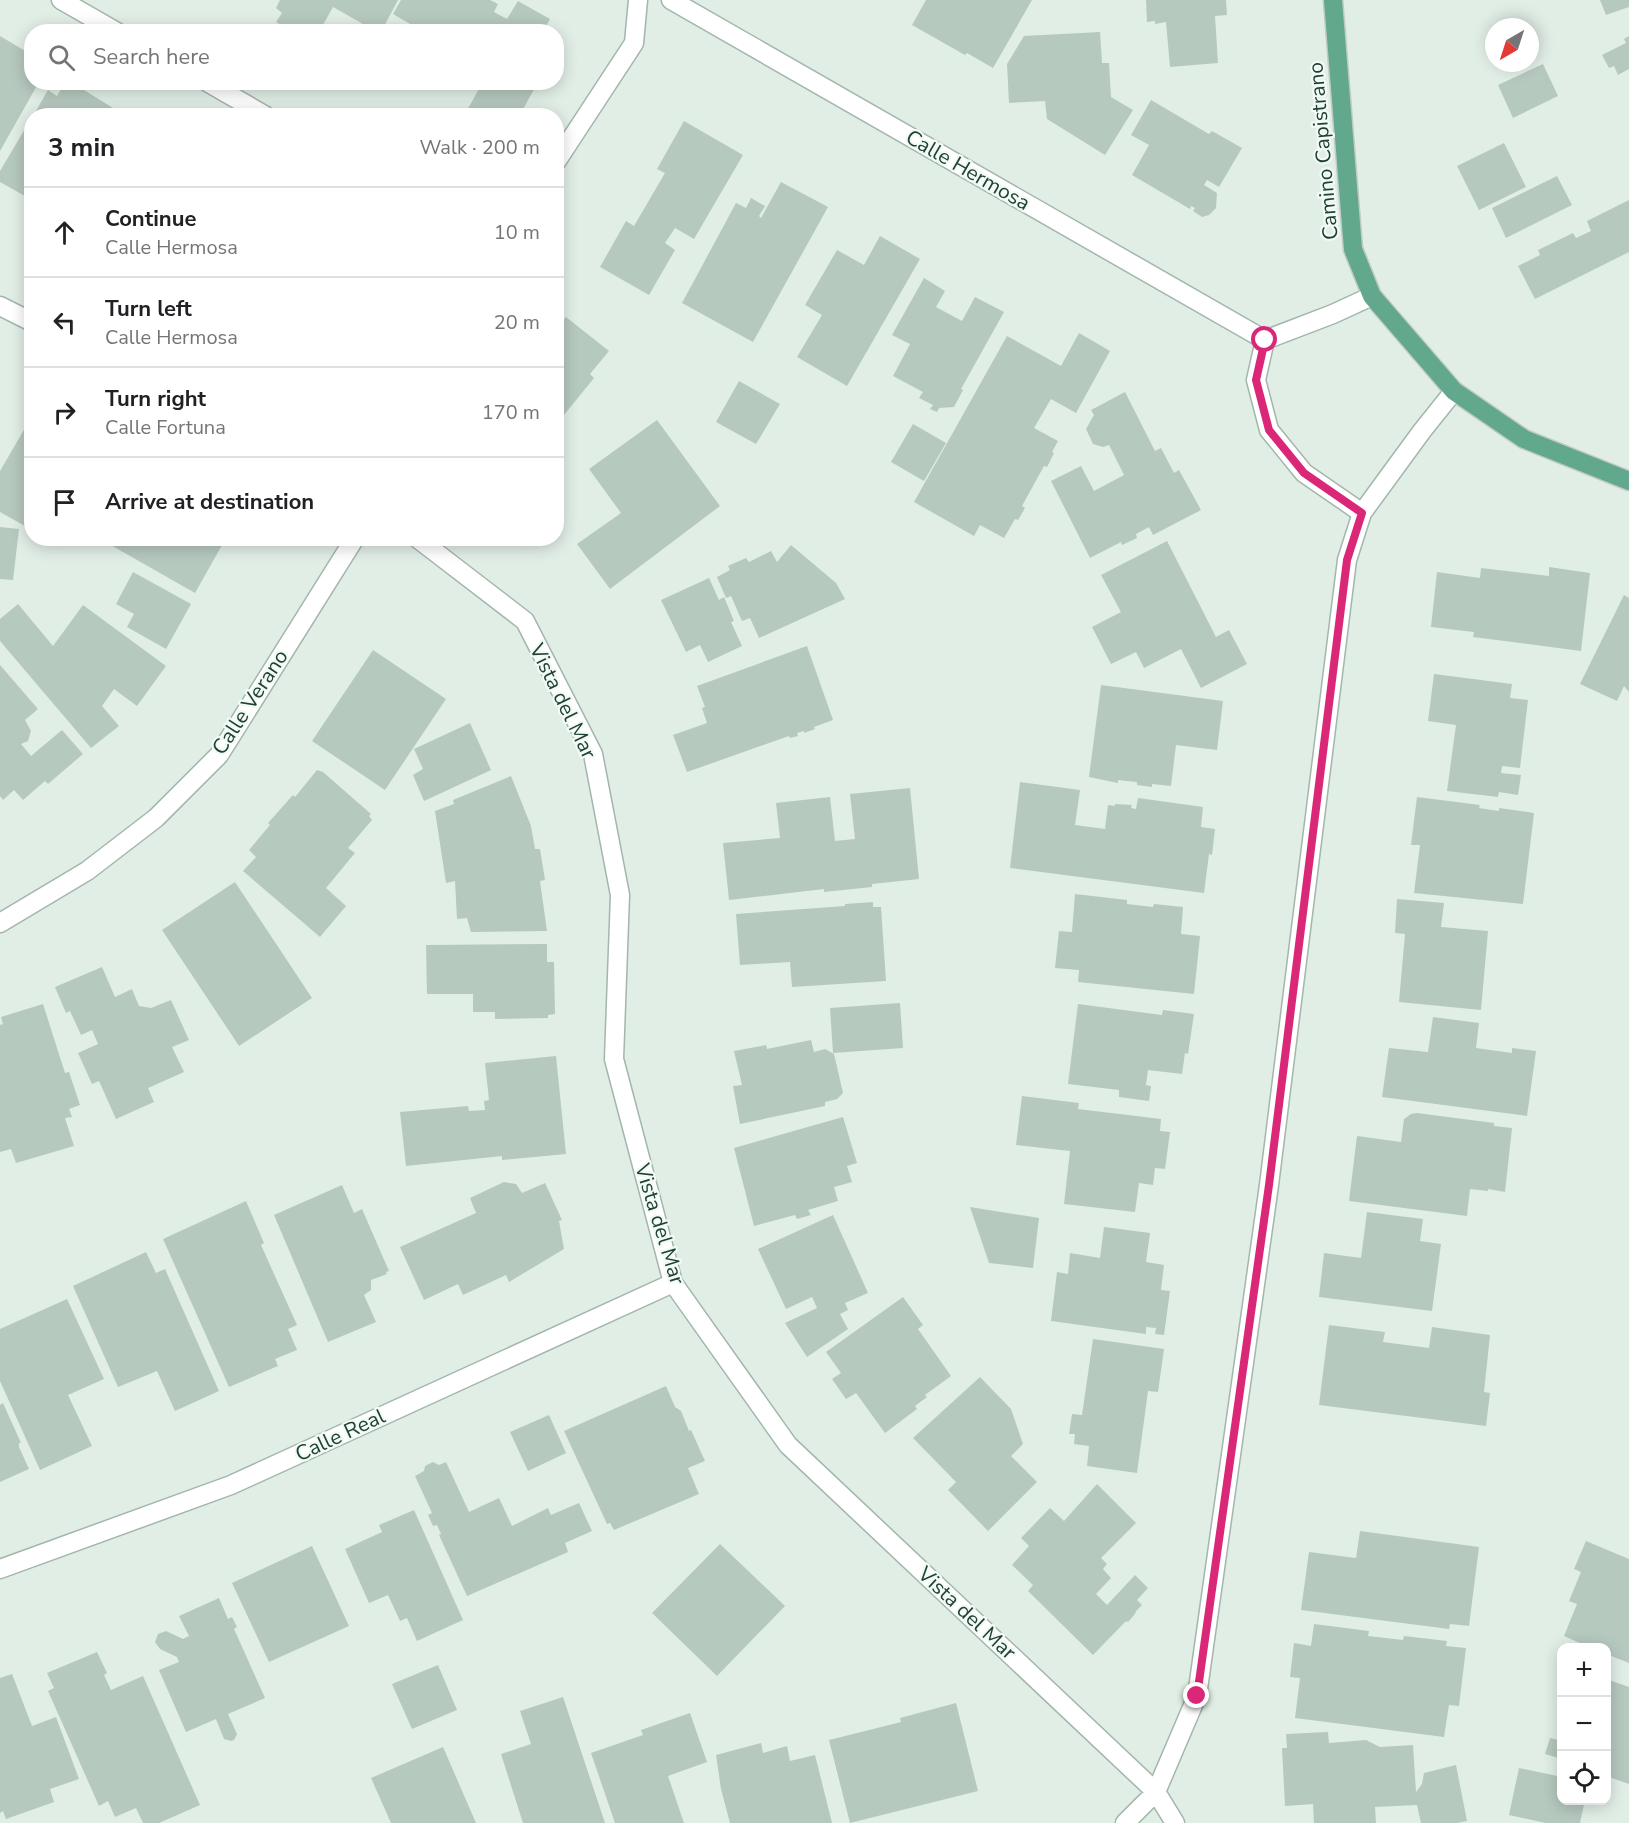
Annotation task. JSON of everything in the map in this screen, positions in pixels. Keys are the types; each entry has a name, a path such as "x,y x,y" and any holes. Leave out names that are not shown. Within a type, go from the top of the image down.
{"main road":[{"name":"Camino Capistrano","path":"1333,0 1353,249 1372,296 1454,391 1524,439 1629,482"}],"street":[{"path":"61,0 103,24"},
{"path":"564,150 634,43 638,0"},
{"name":"Calle Hermosa","path":"670,0 1265,340"},
{"path":"221,90 252,108"},
{"path":"1362,513 1304,473 1269,430 1256,380 1265,340 1372,296"},
{"path":"0,306 24,318"},
{"path":"1125,1823 1156,1792 1197,1696 1269,1185 1347,560 1362,513 1454,391"},
{"name":"Calle Verano","path":"0,923 87,871 156,818 219,754 349,546"},
{"name":"Vista del Mar","path":"427,546 525,621 593,754 620,895 614,1059 673,1283 788,1445 1156,1792 1175,1823"},
{"name":"Calle Real","path":"0,1569 231,1485 673,1283"}],"building":[{"path":"280,0 398,0 385,24 363,24 333,7 323,24 279,24 276,22 282,13 276,8"},
{"path":"401,0 490,0 498,4 494,12 507,19 518,1 550,19 547,24 410,24 393,14"},
{"path":"926,0 1032,0 993,68 912,25"},
{"path":"1146,0 1226,0 1227,15 1215,16 1218,63 1170,67 1166,22 1155,24 1155,21 1147,22"},
{"path":"1600,0 1629,0 1629,7 1606,15"},
{"path":"1100,32 1102,63 1109,63 1111,97 1133,110 1105,155 1047,119 1045,101 1009,103 1007,64 1024,36"},
{"path":"0,36 24,50 24,90 34,90 0,151"},
{"path":"1629,36 1629,69 1618,75 1614,66 1609,68 1602,55 1626,43 1624,39"},
{"path":"1543,64 1558,96 1513,118 1498,85 1526,72 1539,72 1539,66"},
{"path":"48,90 57,96 60,90 84,90 113,108 38,108"},
{"path":"478,90 534,90 524,108 468,108"},
{"path":"1151,100 1209,134 1212,131 1242,148 1219,187 1207,180 1204,185 1217,193 1216,208 1209,215 1202,217 1193,211 1195,208 1191,206 1190,209 1132,175 1149,145 1131,135"},
{"path":"684,121 743,155 694,239 675,228 665,243 675,250 649,295 600,267 626,221 634,226 665,173 657,169"},
{"path":"24,130 24,196 0,182 0,171"},
{"path":"1504,143 1526,187 1479,210 1457,166"},
{"path":"1557,176 1572,205 1506,238 1492,208"},
{"path":"781,182 828,207 753,342 682,303 736,203 746,208 751,198 765,206 759,216 761,218"},
{"path":"1629,200 1629,252 1535,299 1518,266 1540,255 1538,250 1573,233 1576,238 1591,231 1587,221"},
{"path":"880,236 920,259 847,386 797,357 822,315 805,305 837,250 864,265"},
{"path":"924,278 945,291 936,307 962,321 975,297 1004,312 961,389 963,390 954,407 939,408 937,412 930,409 933,405 919,398 923,392 893,376 910,344 892,335"},
{"path":"566,317 609,351 590,374 594,378 564,415 564,319"},
{"path":"1079,333 1110,351 1076,413 1051,399 1034,428 1058,441 1047,467 1044,466 1022,506 1025,508 1018,520 1015,519 1004,538 980,525 974,536 914,502 1007,336 1061,366"},
{"path":"739,381 780,404 756,444 716,422"},
{"path":"1125,392 1155,451 1161,448 1174,473 1179,470 1201,510 1153,535 1149,527 1136,534 1137,538 1122,545 1121,542 1090,558 1051,481 1081,466 1094,491 1124,475 1109,445 1103,447 1093,444 1086,429 1094,415 1091,410"},
{"path":"657,420 720,506 610,589 577,544 621,513 589,469"},
{"path":"913,424 946,443 924,481 891,462"},
{"path":"24,430 24,526 0,512 0,471"},
{"path":"0,527 19,529 13,580 0,579"},
{"path":"1167,541 1216,637 1229,630 1247,664 1201,688 1181,649 1144,668 1136,652 1111,664 1092,627 1121,612 1101,575"},
{"path":"791,545 836,583 845,599 759,638 750,618 742,621 731,596 726,598 717,577 730,570 728,566 746,558 749,562 771,551 777,562"},
{"path":"113,546 221,546 195,593"},
{"path":"1549,567 1590,573 1581,651 1473,637 1474,632 1431,627 1437,572 1480,578 1481,568 1549,576"},
{"path":"133,572 191,604 166,649 127,627 134,614 116,604"},
{"path":"709,578 719,600 724,597 734,621 731,622 742,646 708,662 700,645 686,652 661,600"},
{"path":"1624,595 1629,598 1629,692 1624,686 1617,701 1580,684"},
{"path":"18,604 53,646 83,605 166,666 137,706 114,689 102,706 119,726 91,748 0,641 0,619"},
{"path":"807,646 833,720 804,733 804,731 797,733 798,736 790,738 789,736 687,772 673,735 707,723 702,708 705,707 697,686"},
{"path":"373,650 446,699 385,790 312,741"},
{"path":"0,665 38,709 25,720 31,731 28,741 21,744 31,756 62,730 83,754 48,784 45,781 23,800 14,790 3,800 0,796"},
{"path":"1434,674 1512,684 1510,698 1528,700 1520,768 1502,766 1501,773 1521,775 1518,795 1499,792 1498,797 1447,791 1456,725 1428,721"},
{"path":"1101,685 1223,701 1217,750 1176,745 1171,786 1152,784 1152,787 1137,785 1137,782 1118,780 1118,783 1089,777"},
{"path":"470,723 491,770 424,801 413,775 423,769 414,749"},
{"path":"317,770 323,772 371,814 369,816 372,820 348,848 355,853 326,888 346,906 320,937 243,871 256,857 249,850 270,825 268,823 293,795 295,797"},
{"path":"511,776 531,826 535,849 540,849 545,880 540,881 547,931 471,932 467,918 457,919 455,881 446,883 435,811 454,804 453,800"},
{"path":"1020,782 1080,790 1075,825 1105,829 1108,805 1132,805 1131,808 1136,809 1138,798 1203,807 1201,827 1215,829 1204,893 1010,868"},
{"path":"910,788 919,879 872,884 872,887 824,892 824,889 729,900 723,843 780,838 776,803 830,797 835,841 855,839 850,794"},
{"path":"1417,797 1480,805 1479,808 1499,811 1499,808 1534,813 1523,904 1414,893 1420,845 1411,845"},
{"path":"235,882 312,998 239,1046 162,930"},
{"path":"1075,894 1127,900 1127,904 1183,907 1181,934 1200,936 1194,994 1078,982 1079,970 1055,968 1059,931 1072,932"},
{"path":"1397,899 1444,903 1441,927 1488,931 1481,1010 1399,1002 1405,934 1395,933"},
{"path":"873,902 873,907 881,907 886,981 792,987 790,962 740,965 736,914"},
{"path":"547,944 547,962 554,962 555,1014 548,1015 548,1018 495,1019 495,1012 473,1012 473,994 427,994 426,945"},
{"path":"102,967 115,997 132,989 139,1006 151,1008 171,1000 189,1040 172,1047 184,1072 148,1088 154,1102 116,1119 99,1081 92,1084 78,1053 98,1044 92,1030 81,1035 70,1011 66,1013 55,987"},
{"path":"900,1003 903,1048 833,1053 830,1008"},
{"path":"43,1004 65,1073 69,1072 80,1105 69,1109 72,1117 65,1118 74,1146 16,1163 11,1149 0,1152 0,1025 3,1024 1,1017"},
{"path":"1078,1004 1162,1015 1163,1010 1194,1014 1188,1054 1185,1053 1182,1074 1148,1070 1146,1085 1151,1086 1149,1101 1119,1097 1119,1090 1068,1084"},
{"path":"1433,1017 1479,1023 1476,1048 1512,1053 1512,1048 1536,1051 1527,1116 1382,1097 1389,1048 1428,1052"},
{"path":"811,1040 814,1052 825,1049 834,1054 843,1093 837,1099 825,1102 825,1106 740,1124 733,1086 742,1085 734,1051 766,1045 767,1049"},
{"path":"556,1056 566,1154 502,1160 502,1156 406,1166 400,1112 468,1106 469,1111 485,1110 484,1101 489,1100 485,1063"},
{"path":"1022,1096 1079,1103 1078,1109 1161,1119 1160,1131 1170,1132 1165,1169 1155,1168 1153,1185 1139,1183 1135,1212 1064,1204 1070,1151 1016,1145"},
{"path":"1417,1113 1494,1123 1494,1126 1512,1128 1505,1192 1470,1189 1467,1216 1349,1201 1357,1136 1401,1142 1404,1119"},
{"path":"843,1117 857,1163 847,1166 852,1182 834,1187 838,1201 808,1210 811,1215 797,1219 795,1215 754,1226 734,1148"},
{"path":"504,1182 516,1184 522,1193 545,1183 562,1220 559,1221 564,1249 509,1282 506,1275 463,1295 458,1284 424,1300 400,1247 476,1213 470,1198"},
{"path":"342,1185 354,1213 362,1209 389,1271 371,1280 371,1290 364,1295 376,1322 328,1342 274,1215"},
{"path":"246,1201 264,1243 261,1245 297,1325 288,1329 297,1350 275,1359 278,1366 229,1387 163,1239"},
{"path":"970,1207 1039,1218 1033,1268 989,1263"},
{"path":"1367,1212 1423,1219 1420,1241 1441,1244 1432,1311 1319,1297 1324,1253 1361,1258"},
{"path":"833,1215 868,1293 845,1303 848,1310 840,1314 848,1329 807,1357 785,1323 817,1308 812,1297 786,1309 758,1249"},
{"path":"1104,1227 1150,1233 1146,1262 1164,1265 1161,1290 1170,1291 1164,1335 1155,1334 1156,1328 1146,1327 1146,1334 1051,1321 1057,1272 1068,1274 1070,1253 1100,1258"},
{"path":"146,1252 156,1273 165,1269 219,1391 175,1411 157,1371 118,1387 73,1286"},
{"path":"903,1297 923,1325 918,1329 951,1376 925,1395 927,1397 915,1406 917,1409 885,1433 856,1393 846,1399 832,1379 841,1373 826,1352"},
{"path":"67,1299 104,1379 68,1395 92,1446 40,1470 0,1381 0,1329"},
{"path":"1329,1325 1385,1332 1383,1342 1429,1348 1432,1327 1490,1335 1484,1392 1490,1393 1486,1426 1319,1405"},
{"path":"1093,1339 1164,1349 1158,1392 1148,1391 1137,1473 1087,1466 1089,1446 1074,1444 1075,1434 1069,1434 1072,1414 1082,1415"},
{"path":"980,1377 1011,1409 1023,1444 1011,1456 1037,1482 988,1531 948,1490 956,1482 913,1438"},
{"path":"666,1386 675,1407 681,1411 689,1431 691,1430 705,1461 688,1468 699,1494 614,1530 610,1523 607,1524 564,1431"},
{"path":"3,1403 21,1443 19,1447 29,1469 0,1482 0,1405"},
{"path":"549,1415 566,1453 528,1471 510,1432"},
{"path":"433,1462 439,1465 446,1462 469,1512 499,1498 512,1526 548,1508 551,1515 579,1503 592,1531 565,1543 568,1552 467,1596 439,1535 441,1534 437,1525 433,1526 428,1515 432,1513 415,1476"},
{"path":"1097,1484 1136,1523 1101,1558 1107,1564 1103,1569 1111,1578 1096,1594 1107,1605 1135,1575 1148,1588 1137,1600 1142,1605 1135,1614 1093,1655 1028,1591 1033,1585 1012,1565 1029,1546 1021,1538 1050,1508 1064,1521"},
{"path":"414,1510 463,1620 417,1641 407,1618 400,1621 388,1595 369,1603 345,1549 382,1532 379,1525"},
{"path":"1360,1531 1479,1547 1469,1626 1450,1624 1449,1629 1301,1610 1309,1552 1356,1558"},
{"path":"1586,1541 1629,1559 1629,1663 1611,1656 1611,1643 1580,1643 1564,1636 1577,1604 1569,1601 1581,1572 1574,1569"},
{"path":"720,1544 785,1606 717,1676 652,1613"},
{"path":"312,1546 349,1626 269,1662 232,1583"},
{"path":"219,1598 228,1619 232,1617 237,1627 234,1629 265,1698 228,1714 237,1734 231,1741 224,1739 216,1719 186,1732 159,1670 179,1662 177,1657 160,1649 155,1642 158,1634 166,1631 183,1639 189,1636 179,1616"},
{"path":"1314,1624 1369,1631 1368,1636 1403,1640 1404,1636 1447,1641 1446,1646 1466,1648 1459,1706 1449,1705 1444,1737 1295,1718 1300,1678 1290,1677 1294,1643 1311,1646"},
{"path":"97,1652 107,1673 104,1675 111,1690 143,1676 200,1805 159,1823 143,1823 136,1808 115,1817 108,1801 99,1806 48,1691 54,1688 47,1673"},
{"path":"438,1665 457,1710 412,1729 392,1684"},
{"path":"12,1674 32,1726 56,1717 79,1779 50,1789 54,1802 6,1819 3,1811 0,1813 0,1678"},
{"path":"1611,1681 1629,1687 1629,1784 1611,1778"},
{"path":"563,1697 605,1823 523,1823 501,1754 531,1744 520,1711"},
{"path":"956,1703 978,1791 850,1823 829,1740 901,1722 900,1718"},
{"path":"690,1713 707,1762 668,1776 684,1823 615,1823 591,1753 643,1735 641,1730"},
{"path":"1328,1732 1329,1743 1366,1740 1380,1747 1413,1745 1416,1792 1422,1784 1424,1773 1456,1765 1467,1821 1421,1823 1417,1805 1375,1807 1376,1823 1314,1823 1313,1804 1285,1806 1282,1748 1287,1748 1286,1734"},
{"path":"1550,1738 1557,1740 1557,1758 1545,1754"},
{"path":"761,1743 763,1753 787,1746 790,1761 815,1755 832,1823 730,1823 721,1789 716,1755"},
{"path":"443,1747 476,1823 391,1823 371,1778"},
{"path":"1519,1768 1557,1776 1557,1805 1584,1805 1580,1823 1546,1823 1509,1815"}],"route":[{"path":"1197,1696 1269,1185 1347,560 1362,513 1304,473 1269,430 1256,380 1265,340"}]}
